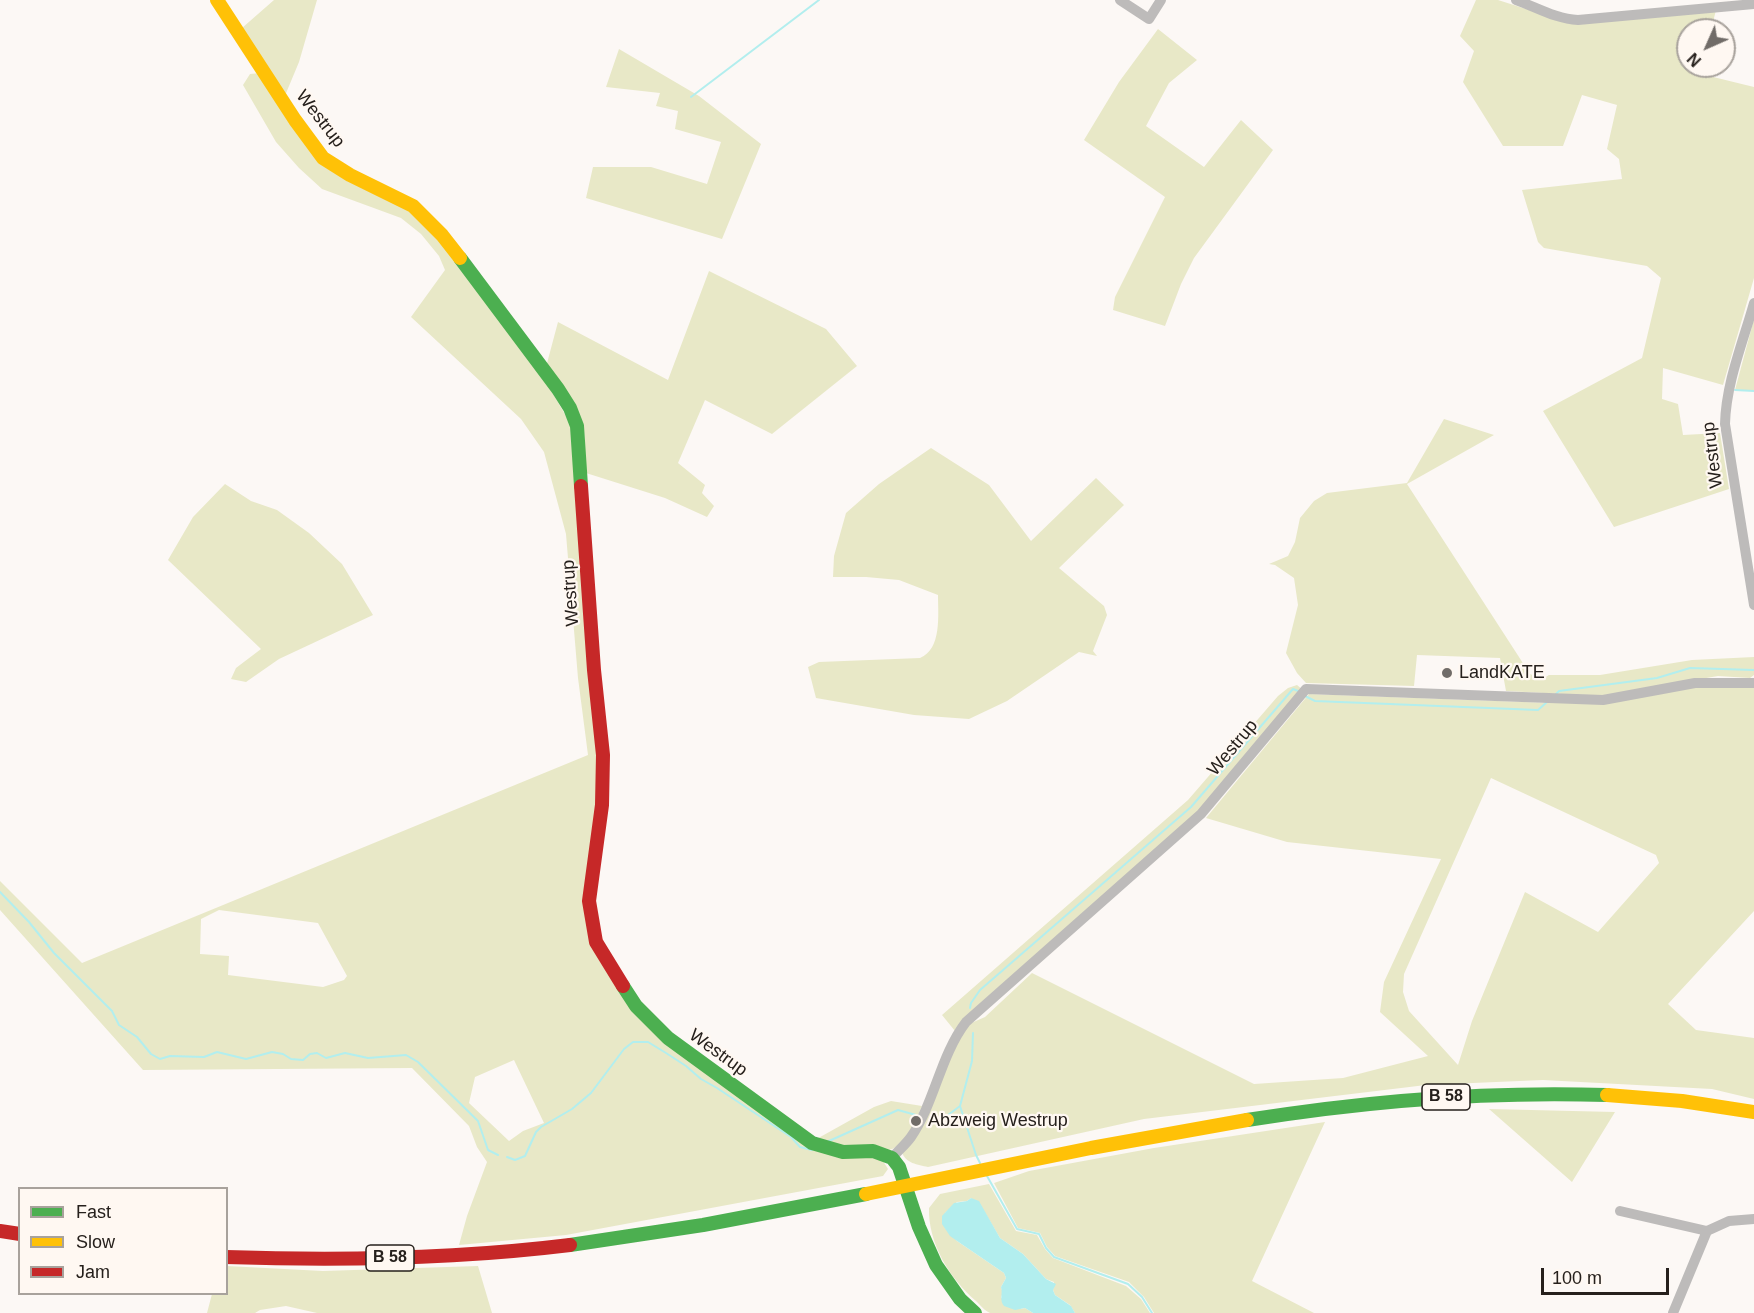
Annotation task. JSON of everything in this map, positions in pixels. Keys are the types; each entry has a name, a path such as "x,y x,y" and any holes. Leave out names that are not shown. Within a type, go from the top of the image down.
{"street":[{"name":"Westrup","path":"217,0 294,120 323,158 350,175 413,206 442,235 558,389 573,417 577,426 594,670 603,755 602,805 589,901 596,942 636,1006 668,1038 812,1143 843,1152 873,1151 892,1158 911,1137 955,1035 966,1022 1201,814 1306,689 1603,700 1695,683 1754,683"},
{"path":"1120,0 1149,19 1161,0"},
{"path":"1515,0 1544,5 1567,20 1754,4"},
{"name":"Westrup","path":"1754,303 1729,392 1725,424 1754,605"},
{"name":"B 58","path":"228,1257 299,1260 386,1259 520,1250 691,1227 1204,1127 1351,1105 1528,1094 1610,1095 1692,1102 1754,1112"},
{"path":"892,1158 899,1167 934,1263 952,1290 971,1312"},
{"path":"1620,1211 1707,1231 1729,1221 1754,1219"},
{"path":"0,1231 18,1234"},
{"path":"1673,1313 1707,1231"}],"green space":[{"path":"274,0 317,0 299,62 284,98 242,28"},
{"path":"1476,0 1498,0 1567,22 1716,10 1714,18 1676,18 1676,78 1717,78 1754,87 1754,278 1723,385 1663,368 1662,399 1678,404 1683,435 1720,433 1729,489 1614,527 1543,411 1642,358 1661,278 1647,266 1544,248 1538,242 1522,190 1622,179 1619,159 1607,149 1617,105 1582,95 1563,146 1503,146 1463,82 1474,51 1460,36"},
{"path":"1158,29 1197,60 1169,83 1146,126 1204,167 1241,120 1273,150 1194,258 1165,326 1113,310 1115,297 1165,197 1084,140 1119,82"},
{"path":"619,49 699,96 761,144 722,239 586,198 593,167 651,167 707,184 721,142 675,129 678,111 656,106 660,93 606,87"},
{"path":"261,73 323,160 413,208 539,369 575,432 601,753 586,902 634,1009 810,1145 873,1155 883,1161 888,1169 883,1176 566,1235 459,1245 487,1162 477,1147 469,1126 412,1068 143,1070 0,910 0,881 82,963 588,755 578,678 566,534 544,452 521,419 411,317 445,270 439,256 421,234 401,218 322,189 299,168 276,142 243,85 250,74","holes":["219,910 318,923 347,976 344,980 323,987 228,975 229,956 200,954 201,919","514,1060 544,1123 523,1131 509,1141 469,1103 475,1077"]},
{"path":"709,271 826,329 857,366 772,434 705,400 678,463 705,485 702,493 714,506 707,517 665,498 586,473 584,430 546,367 558,322 668,380"},
{"path":"1754,319 1754,390 1735,390"},
{"path":"1444,419 1494,435 1407,484 1530,674 1542,679 1549,675 1600,675 1692,660 1754,657 1754,675 1750,678 1718,676 1601,696 1506,691 1500,658 1417,655 1414,686 1306,683 1297,673 1286,653 1298,605 1294,578 1275,565 1269,564 1288,556 1295,542 1300,518 1314,501 1327,493 1407,483"},
{"path":"931,448 989,485 1031,541 1096,478 1124,505 1059,568 1104,606 1107,615 1093,651 1097,656 1079,652 1007,701 969,719 914,715 816,698 808,667 819,662 920,658 932,647 937,631 938,595 899,580 833,577 834,556 846,513 879,484"},
{"path":"225,484 251,501 277,510 309,533 342,564 373,615 279,659 246,682 231,679 236,668 261,649 168,560 193,517"},
{"path":"1297,685 1303,690 1200,813 955,1031 942,1015 1188,800 1278,696 1288,688"},
{"path":"1716,685 1754,687 1754,911 1668,1004 1696,1030 1754,1038 1754,1099 1712,1089 1543,1080 1426,1085 1144,1119 928,1167 906,1159 902,1152 957,1040 969,1024 985,1017 1032,973 1254,1084 1343,1078 1428,1056 1380,1012 1384,982 1441,859 1287,842 1206,818 1309,694 1551,703","holes":["1491,778 1656,855 1659,863 1598,932 1525,892 1472,1021 1458,1065 1409,1011 1403,992 1404,974"]},
{"path":"891,1101 922,1106 909,1134 893,1149 885,1151 813,1141 874,1107"},
{"path":"1489,1109 1615,1112 1572,1182"},
{"path":"1325,1122 1252,1281 1314,1313 1154,1313 1144,1297 1129,1282 1055,1256 1040,1233 1018,1228 994,1183 1029,1171 1154,1148"},
{"path":"989,1184 1016,1231 1037,1235 1053,1258 1126,1286 1141,1299 1150,1313 1075,1313 1070,1305 1055,1295 1054,1282 1046,1279 1023,1254 1000,1238 984,1211 971,1198 957,1202 945,1213 945,1228 957,1241 1004,1273 1006,1278 1001,1287 1003,1293 1001,1297 1006,1303 1011,1307 1025,1308 1033,1313 990,1313 984,1309 966,1292 942,1259 932,1234 929,1208 940,1194"},
{"path":"228,1266 323,1271 478,1266 492,1313 317,1313 286,1306 260,1310 255,1313 207,1313 212,1295 228,1295"}],"water":[{"path":"971,1198 979,1201 1000,1238 1023,1254 1046,1279 1056,1284 1053,1290 1055,1295 1071,1306 1075,1313 1033,1313 1025,1308 1015,1310 1004,1306 1001,1287 1006,1278 1004,1273 950,1236 942,1224 942,1216 954,1203"}],"waterway":[{"path":"691,97 819,0"},
{"path":"1735,390 1754,391"},
{"path":"1556,694 1559,691 1657,678 1690,668 1754,670"},
{"path":"970,1008 980,990 1191,807 1293,689 1298,691"},
{"path":"1305,696 1315,701 1538,710 1547,702"},
{"path":"0,892 29,922 54,953 112,1011 119,1025 137,1037 151,1054 160,1059 170,1056 204,1057 217,1052 246,1059 272,1052 283,1054 291,1059 303,1060 310,1054 317,1053 326,1058 345,1053 368,1058 406,1055 418,1062 478,1121 488,1150 498,1155"},
{"path":"973,1033 972,1061 960,1106 980,1163"},
{"path":"507,1157 515,1160 525,1156 536,1132 572,1109 591,1093 624,1049 633,1042 648,1042 791,1137 800,1147 812,1150"},
{"path":"930,1120 944,1118 960,1106"},
{"path":"829,1141 898,1110 916,1115"},
{"path":"987,1176 1017,1229 1039,1234 1054,1257 1128,1284 1142,1297 1152,1313"}],"traffic: fast":[{"path":"460,258 570,408 577,426 581,486"},
{"path":"623,986 636,1006 668,1038 812,1143 843,1152 873,1151 892,1158 899,1167 919,1227 936,1265 960,1299 975,1313"},
{"path":"1247,1120 1427,1099 1472,1096 1607,1095"},
{"path":"570,1245 703,1225 866,1194"}],"traffic: slow":[{"path":"217,0 295,120 323,158 350,175 413,206 442,235 460,258"},
{"path":"1607,1095 1682,1101 1754,1112"},
{"path":"866,1194 1091,1148 1247,1120"}],"traffic: jam":[{"path":"581,486 594,670 603,755 602,805 589,901 596,942 623,986"},
{"path":"0,1231 18,1234"},
{"path":"228,1257 398,1258 570,1245"}],"place":[{"name":"LandKATE","path":"1447,673"},
{"name":"Abzweig Westrup","path":"916,1121"}]}
